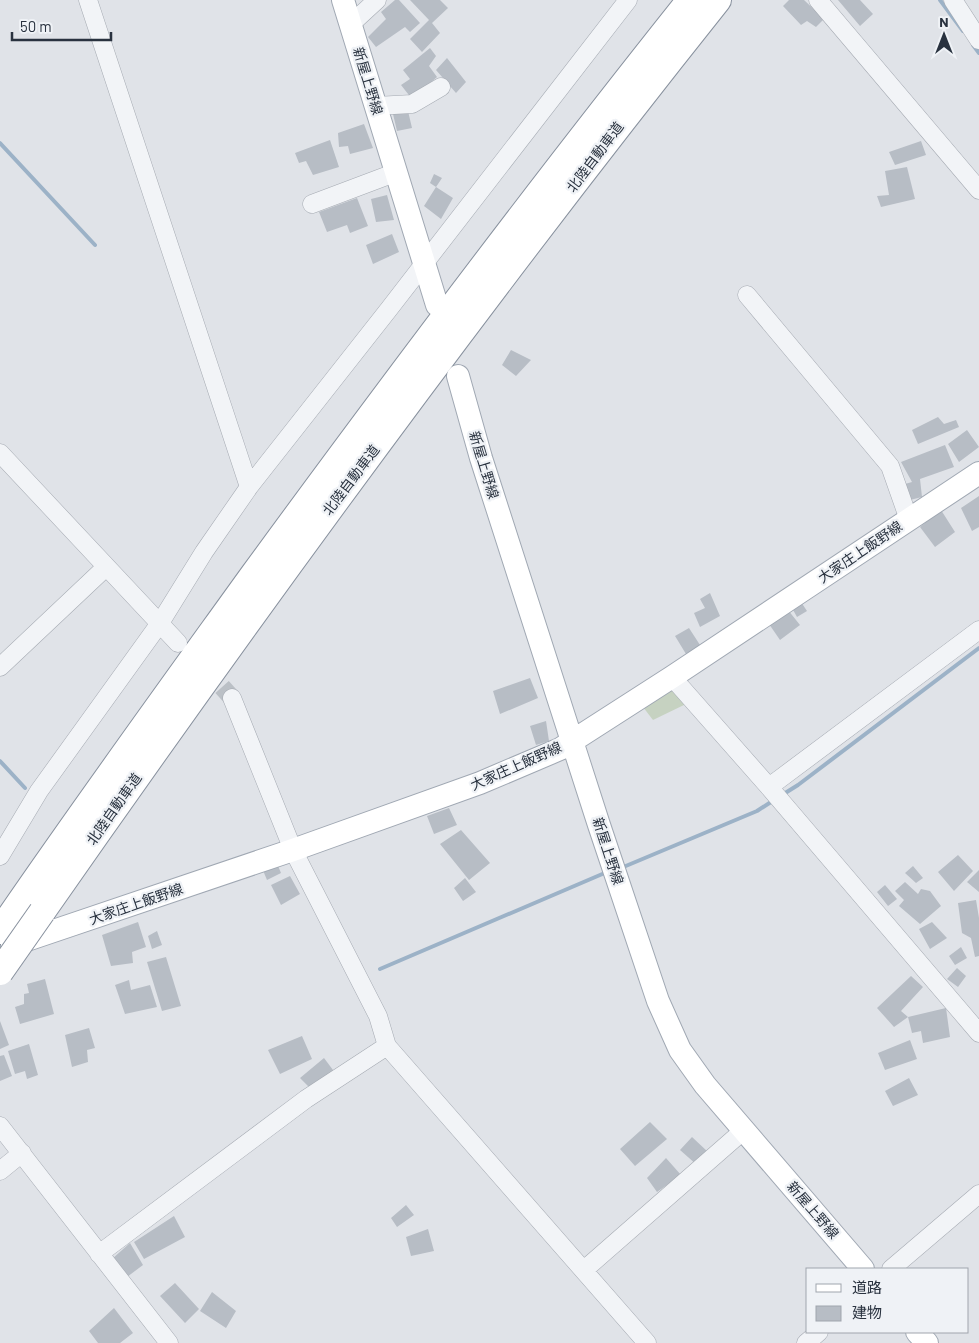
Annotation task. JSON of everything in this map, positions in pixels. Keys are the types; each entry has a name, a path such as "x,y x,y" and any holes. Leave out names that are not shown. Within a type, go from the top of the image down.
{"highway":[{"name":"北陸自動車道","path":"3,927 199,650 408,364 607,104 690,0"},
{"name":"北陸自動車道","path":"0,972 219,660 320,521 426,378 632,108 718,0"}],"main road":[{"name":"新屋上野線","path":"343,0 437,305"},
{"name":"新屋上野線","path":"458,376 481,458 572,740 658,1001 680,1050 705,1085 862,1268"},
{"name":"大家庄上飯野線","path":"0,950 293,850 480,783 560,749 979,473"},
{"path":"918,1333 927,1343"}],"street":[{"path":"88,0 249,487"},
{"path":"351,24 377,0"},
{"path":"0,856 39,791 160,624 204,552 249,487 628,0"},
{"path":"818,0 979,190"},
{"path":"953,0 979,40"},
{"path":"376,106 412,104 441,86"},
{"path":"312,204 397,172"},
{"path":"747,295 890,466 909,520"},
{"path":"0,453 178,643"},
{"path":"0,666 106,567"},
{"path":"769,787 979,630"},
{"path":"672,677 769,787 979,1033"},
{"path":"232,698 293,850 378,1016 387,1046 647,1343"},
{"path":"99,1254 306,1099 387,1046"},
{"path":"0,1126 170,1343"},
{"path":"584,1270 744,1130"},
{"path":"0,1171 22,1153"},
{"path":"892,1268 979,1194"},
{"path":"806,1343 818,1333"}],"green space":[{"path":"672,687 686,704 653,720 643,707"}],"building":[{"path":"395,0 399,0 420,23 410,32 405,27 376,47 368,37 386,19 381,12"},
{"path":"410,0 440,0 448,8 432,23 440,33 422,52 410,39 429,20"},
{"path":"789,0 804,0 824,19 816,27 807,21 801,25 783,6"},
{"path":"838,0 860,0 873,14 860,26"},
{"path":"430,48 436,56 429,66 437,77 412,99 401,85 410,79 403,70"},
{"path":"447,58 466,82 456,93 436,70"},
{"path":"408,111 412,128 397,131 393,114"},
{"path":"364,124 373,148 350,154 348,146 339,147 338,133"},
{"path":"330,140 339,167 313,175 306,161 299,163 295,153"},
{"path":"921,141 926,155 895,165 889,152"},
{"path":"907,167 915,199 881,207 877,196 889,195 885,171"},
{"path":"434,174 442,178 436,187 430,183"},
{"path":"436,187 453,198 441,219 424,206"},
{"path":"387,195 394,220 376,222 371,199"},
{"path":"357,198 368,226 350,233 347,225 327,232 319,212"},
{"path":"392,234 399,252 373,264 366,245"},
{"path":"511,350 531,360 516,376 502,365"},
{"path":"938,417 944,424 956,420 959,427 918,444 912,430"},
{"path":"967,430 979,447 959,462 948,444"},
{"path":"945,445 954,467 920,479 922,497 910,500 905,484 912,482 901,462"},
{"path":"979,496 979,527 972,531 961,508"},
{"path":"941,510 955,532 935,547 920,527"},
{"path":"710,593 720,616 700,627 694,613 705,608 700,599"},
{"path":"801,602 807,611 797,617 792,608"},
{"path":"788,610 800,625 780,640 769,624"},
{"path":"689,628 700,645 686,654 675,636"},
{"path":"530,678 538,698 500,714 493,691"},
{"path":"546,721 549,741 536,745 530,726"},
{"path":"449,808 457,825 434,834 427,816"},
{"path":"461,830 490,863 469,880 440,844"},
{"path":"958,855 973,871 954,891 938,872"},
{"path":"276,861 281,873 267,880 262,868"},
{"path":"913,866 923,878 916,883 905,873"},
{"path":"979,870 979,892 967,882"},
{"path":"290,876 300,894 281,905 271,885"},
{"path":"465,878 476,892 463,901 454,888"},
{"path":"905,882 918,894 921,889 930,891 941,906 920,924 899,906 904,900 895,891"},
{"path":"885,885 897,899 888,906 877,892"},
{"path":"976,900 979,918 979,956 975,957 971,938 962,933 958,903"},
{"path":"138,922 146,947 132,952 133,963 111,966 102,935"},
{"path":"932,922 947,938 930,949 919,929"},
{"path":"157,931 162,945 152,949 148,936"},
{"path":"961,947 967,958 955,965 949,956"},
{"path":"166,957 181,1006 162,1011 147,962"},
{"path":"957,968 966,976 958,987 947,979"},
{"path":"911,976 923,987 901,1011 908,1017 894,1027 877,1008"},
{"path":"45,979 54,1014 20,1024 15,1007 24,1004 24,994 29,993 27,984"},
{"path":"129,980 131,990 150,985 157,1007 125,1014 115,985"},
{"path":"946,1008 950,1037 923,1043 921,1031 912,1033 908,1017"},
{"path":"0,1021 9,1045 0,1049"},
{"path":"89,1028 95,1048 87,1050 88,1062 72,1067 65,1035"},
{"path":"302,1036 312,1059 280,1074 268,1050"},
{"path":"910,1040 917,1059 885,1070 878,1053"},
{"path":"29,1044 38,1075 27,1079 25,1071 15,1074 8,1051"},
{"path":"4,1055 12,1076 0,1081 0,1056"},
{"path":"324,1058 336,1074 312,1090 300,1078"},
{"path":"909,1078 918,1095 893,1106 885,1091"},
{"path":"650,1122 667,1139 635,1166 620,1149"},
{"path":"692,1137 708,1152 697,1165 680,1150"},
{"path":"666,1158 681,1175 657,1192 647,1178"},
{"path":"406,1205 414,1215 397,1227 391,1218"},
{"path":"174,1216 185,1237 144,1259 134,1242"},
{"path":"428,1229 434,1251 411,1256 406,1237"},
{"path":"130,1243 143,1265 127,1277 112,1259"},
{"path":"175,1283 199,1309 185,1323 160,1296"},
{"path":"212,1292 236,1311 226,1328 200,1311"},
{"path":"114,1308 133,1333 120,1343 98,1343 89,1331"}],"waterway":[{"path":"940,0 963,31"},
{"path":"973,45 979,53"},
{"path":"0,143 95,245"},
{"path":"782,795 798,785 979,648"},
{"path":"0,761 25,788"},
{"path":"621,868 757,811 774,800"},
{"path":"380,969 607,872"}],"tunnel":[{"path":"204,667 232,698"}]}
